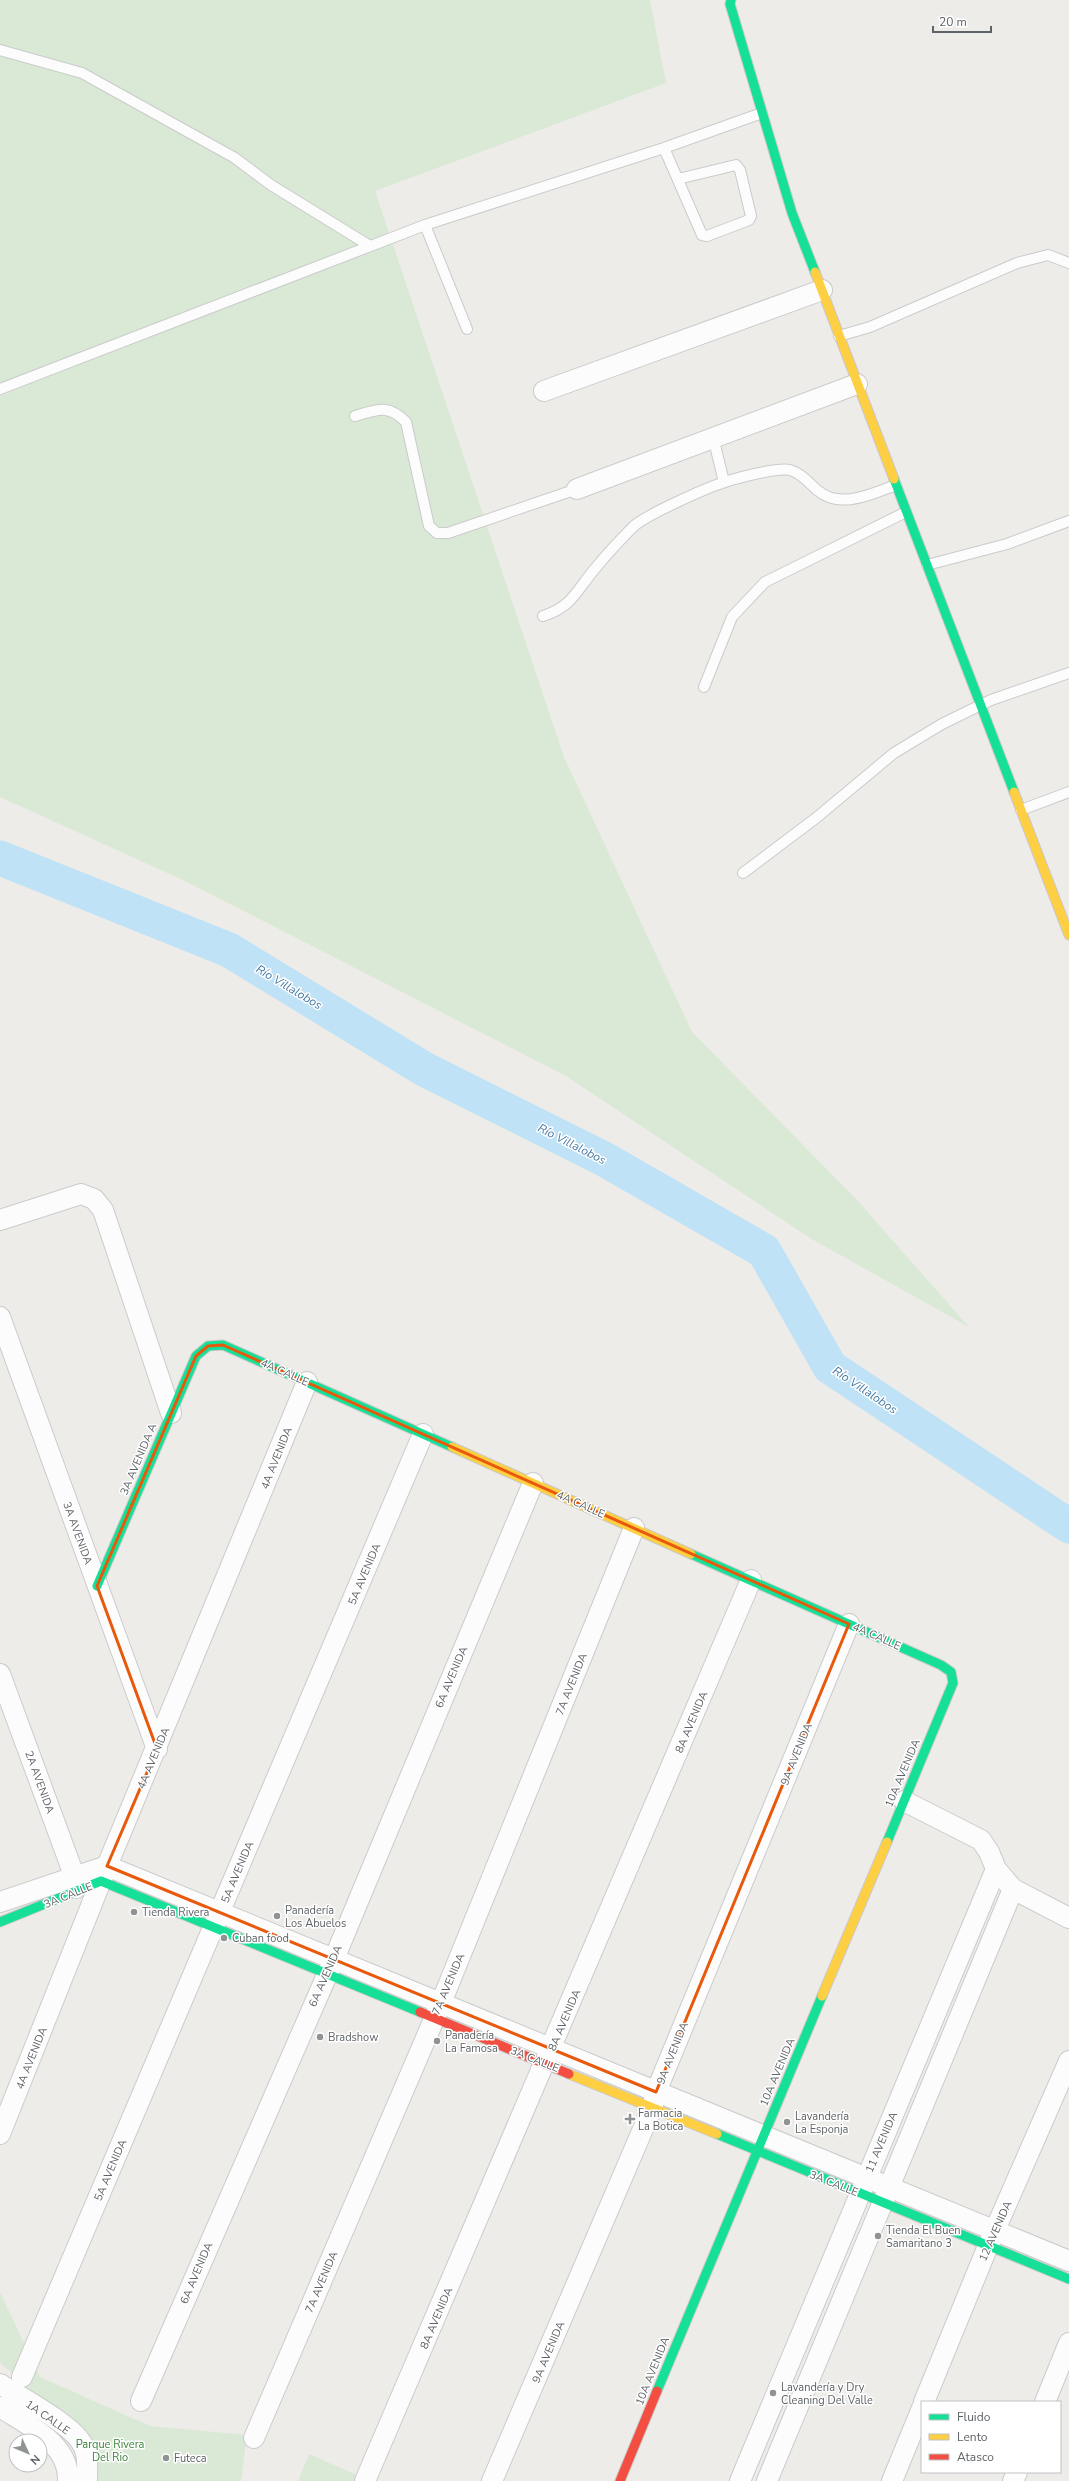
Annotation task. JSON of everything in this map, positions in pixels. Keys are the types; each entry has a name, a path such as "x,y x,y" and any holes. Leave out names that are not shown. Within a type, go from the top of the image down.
{"street":[{"path":"731,2 762,114 792,213 1021,810 1067,925 1069,935"},
{"path":"544,391 822,290"},
{"path":"577,489 858,384"},
{"path":"0,1220 82,1194 94,1199 103,1210 171,1413"},
{"name":"3A AVENIDA","path":"0,1317 157,1749"},
{"name":"4A CALLE","path":"208,1346 223,1345 941,1665 951,1672"},
{"name":"3A AVENIDA A","path":"97,1586 196,1356 208,1346"},
{"name":"4A AVENIDA","path":"0,2134 104,1873 157,1749 307,1382"},
{"name":"5A AVENIDA","path":"22,2377 424,1434"},
{"name":"6A AVENIDA","path":"141,2401 330,1966 532,1483"},
{"name":"7A AVENIDA","path":"254,2438 438,2011 634,1528"},
{"name":"8A AVENIDA","path":"365,2481 549,2056 751,1580"},
{"name":"9A AVENIDA","path":"492,2481 654,2100 849,1624"},
{"name":"10A AVENIDA","path":"620,2481 953,1683 951,1672"},
{"name":"2A AVENIDA","path":"0,1674 75,1883"},
{"path":"904,1801 981,1840 990,1852 996,1869 1013,1889 1069,1918"},
{"name":"11 AVENIDA","path":"740,2481 996,1869"},
{"name":"3A CALLE","path":"0,1902 75,1883 104,1873 991,2238 1069,2279"},
{"name":"3A CALLE","path":"0,1922 75,1883"},
{"path":"767,2481 1013,1889"},
{"name":"12 AVENIDA","path":"924,2401 991,2238 1069,2061"},
{"name":"3A CALLE","path":"991,2238 1069,2261"},
{"path":"1045,2401 1069,2343"},
{"name":"1A CALLE","path":"0,2384 64,2426 81,2441 88,2459 87,2481"},
{"name":"1A CALLE","path":"0,2407 60,2450 67,2466 68,2481"},
{"path":"892,2481 921,2410"}],"lane":[{"path":"0,50 82,73 236,158 271,185 370,246"},
{"path":"0,389 425,225 664,148 762,114"},
{"path":"664,148 702,235 707,236 749,220 752,216 740,170 736,165 678,179"},
{"path":"425,225 467,329"},
{"path":"839,336 870,327 1016,263 1048,255 1069,263"},
{"path":"355,416 382,408 397,412 406,422 429,526 437,533 448,533 577,489"},
{"path":"713,438 724,482"},
{"path":"543,616 557,612 576,597 611,549 636,524 724,482 760,473 789,470 801,475 826,498 836,501 855,499 896,485"},
{"path":"704,687 732,617 765,582 906,512"},
{"path":"927,565 1007,544 1069,521"},
{"path":"743,873 816,818 894,753 942,724 981,705 1069,673"},
{"path":"1021,810 1069,792"}],"highlighted area":[{"path":"223,1345 849,1624 656,2092 107,1866 157,1749 97,1586 196,1356 208,1346"}],"green space":[{"path":"0,0 650,0 666,83 375,191 564,757 692,1032 857,1200 969,1327 810,1238 566,1076 185,881 0,797"},
{"name":"Futeca","path":"0,2292 40,2377 150,2426 247,2435 241,2481 74,2481 81,2431 0,2363"},
{"path":"309,2454 371,2481 298,2481"}],"waterway":[{"name":"Río Villalobos","path":"0,858 229,950 424,1069 604,1159 764,1251 830,1367 1069,1526"}],"traffic: fast":[{"path":"731,0 730,4 792,213 815,272"},
{"path":"894,479 1014,792"},
{"path":"97,1586 196,1356 208,1346 223,1345 452,1447"},
{"path":"691,1554 941,1665 951,1672 953,1683 887,1842"},
{"path":"0,1922 101,1881 420,2012"},
{"path":"657,2391 822,1996"},
{"path":"717,2134 1069,2279"}],"traffic: slow":[{"path":"815,272 894,479"},
{"path":"1014,792 1069,935"},
{"path":"452,1447 691,1554"},
{"path":"822,1996 887,1842"},
{"path":"569,2074 717,2134"}],"traffic: jam":[{"path":"420,2012 569,2074"},
{"path":"620,2481 657,2391"}],"place":[{"name":"Tienda Rivera","path":"134,1912"},
{"name":"Panadería Los Abuelos","path":"277,1916"},
{"name":"Cuban food","path":"224,1938"},
{"name":"Bradshow","path":"320,2037"},
{"name":"Panadería La Famosa","path":"437,2041"},
{"name":"Farmacia La Botica","path":"630,2119"},
{"name":"Lavandería La Esponja","path":"787,2122"},
{"name":"Tienda El Buen Samaritano 3","path":"878,2236"},
{"name":"Lavandería y Dry Cleaning Del Valle","path":"773,2393"},
{"name":"Futeca","path":"166,2458"}],"park label":[{"name":"Parque Rivera Del Rio","path":"110,2450"}]}
